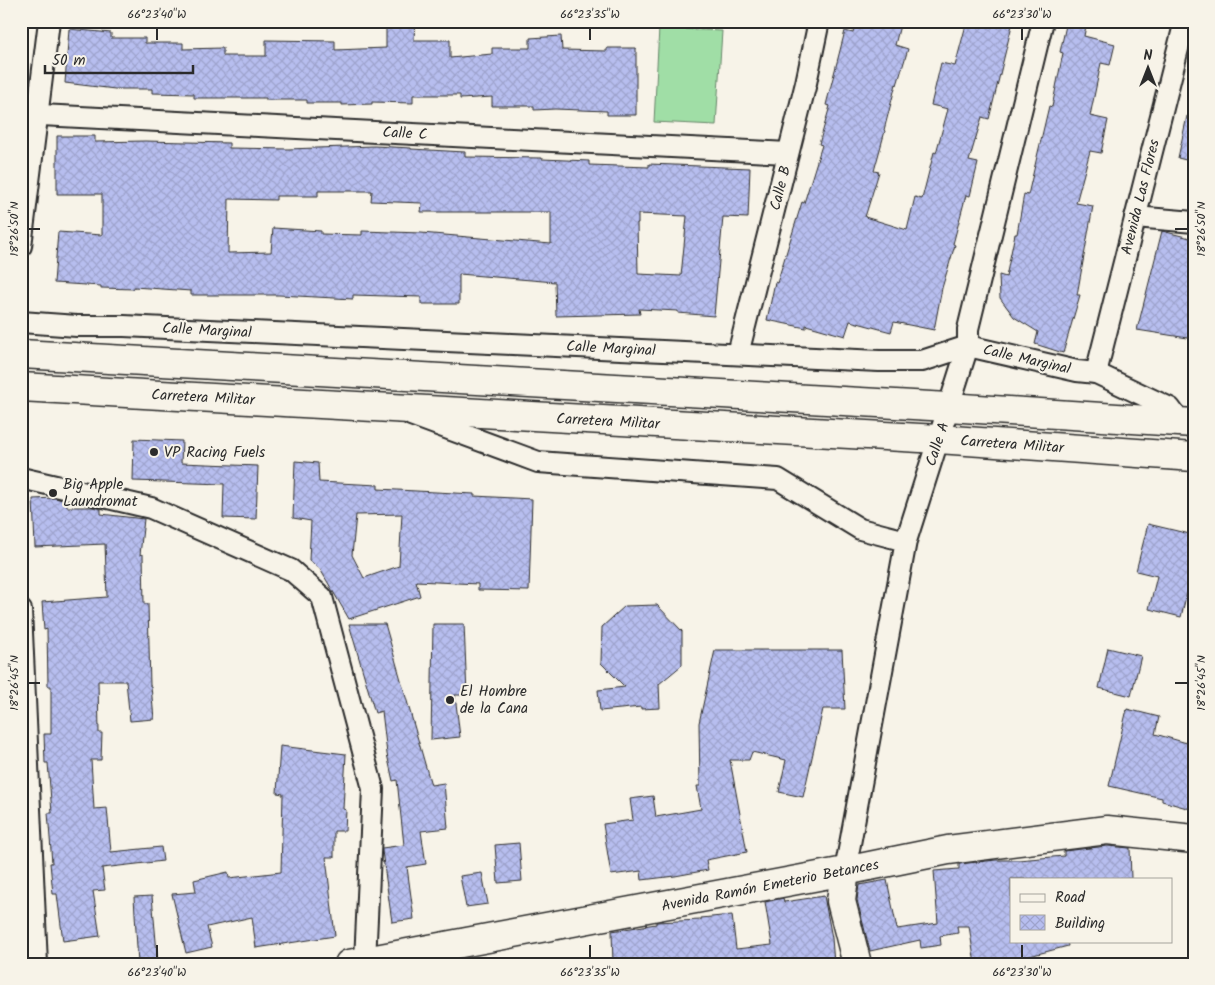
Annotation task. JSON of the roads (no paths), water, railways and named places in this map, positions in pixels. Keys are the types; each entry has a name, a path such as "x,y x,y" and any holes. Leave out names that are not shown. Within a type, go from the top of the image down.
{"main road":[{"path":"21,354 948,407 1187,423"},
{"name":"Carretera Militar","path":"21,387 938,439 1194,456"},
{"name":"Avenida Ramón Emeterio Betances","path":"357,962 948,850 1107,830 1194,840"},
{"path":"845,871 841,901 857,964"}],"street":[{"path":"21,246 29,114 49,21"},
{"name":"Calle B","path":"738,354 819,21"},
{"name":"Calle A","path":"845,871 906,541 968,346 968,328 1043,21"},
{"name":"Avenida Las Flores","path":"1096,373 1185,21"},
{"name":"Calle C","path":"29,114 788,152"},
{"path":"1135,217 1194,222"},
{"name":"Calle Marginal","path":"21,322 879,361 922,361 968,346 1076,371 1096,373 1170,408 1187,423"},
{"path":"392,408 538,462 778,479 860,529 906,541"},
{"path":"21,478 151,508 291,570 322,597 374,789 357,962"},
{"path":"21,610 37,964"}],"place":[{"name":"VP Racing Fuels","path":"154,452"},
{"name":"Big Apple Laundromat","path":"53,493"},
{"name":"El Hombre de la Cana","path":"450,700"}]}
